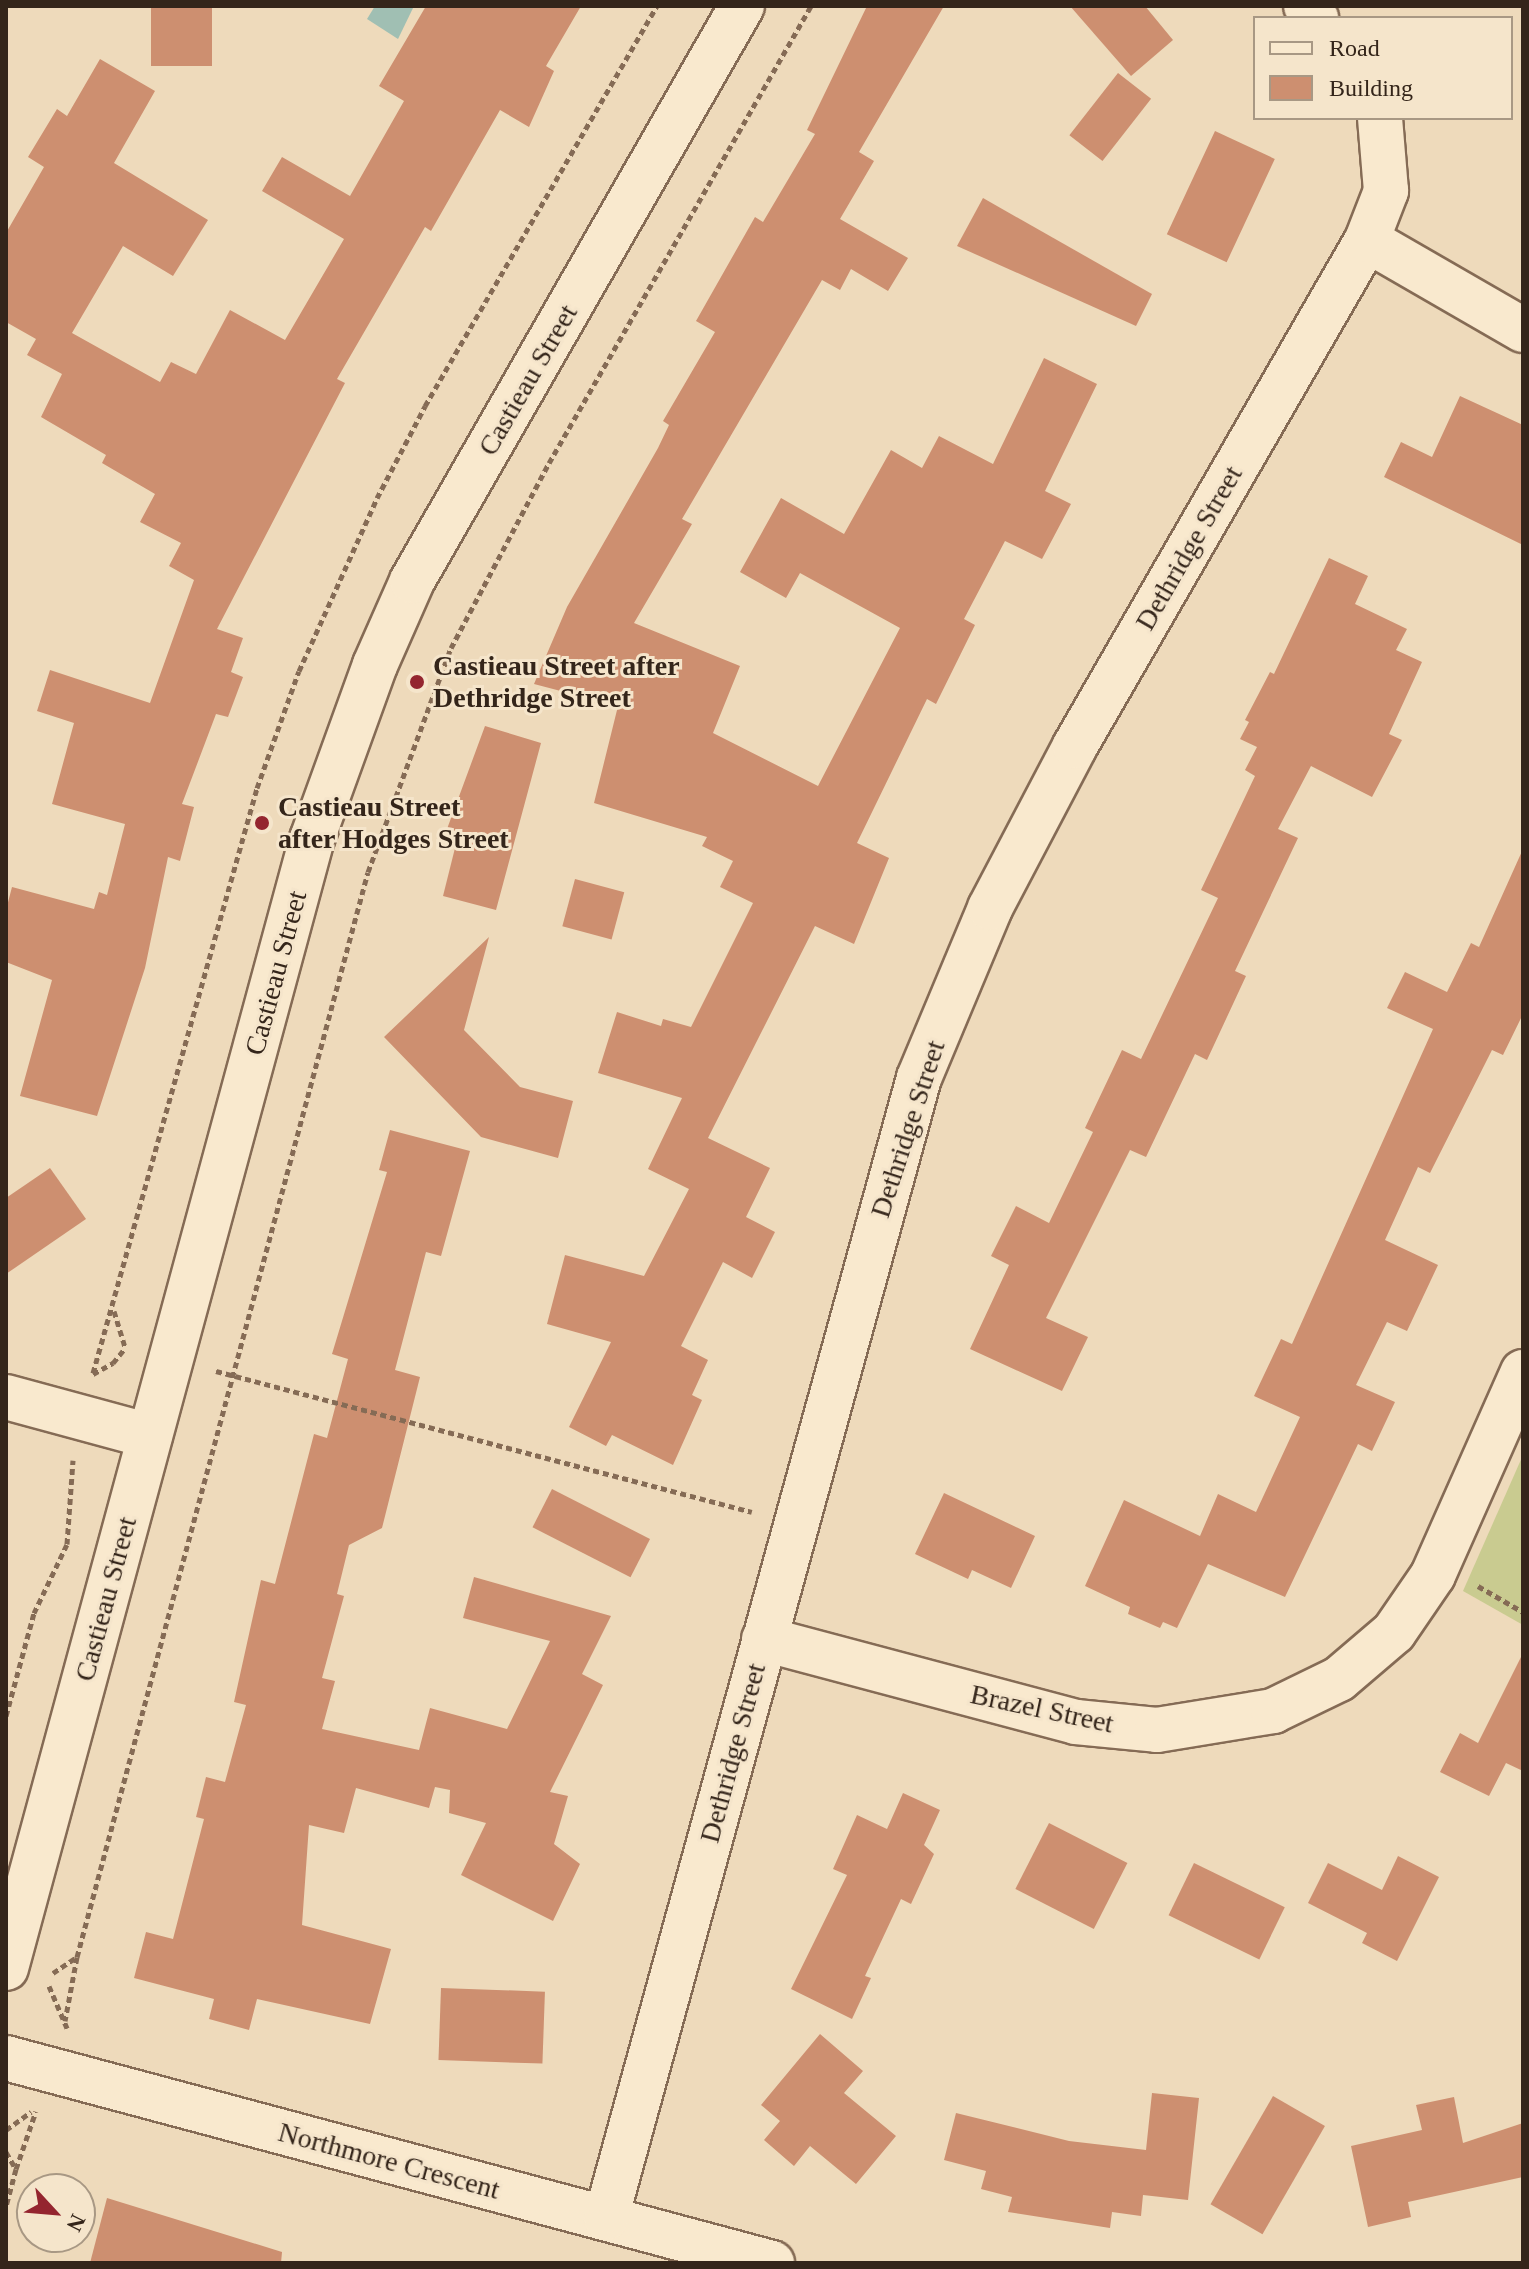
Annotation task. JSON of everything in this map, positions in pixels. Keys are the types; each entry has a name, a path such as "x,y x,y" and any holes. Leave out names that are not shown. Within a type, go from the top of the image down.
{"street":[{"name":"Castieau Street","path":"6,1967 312,839 375,665 412,581 742,6"},
{"name":"Dethridge Street","path":"606,2218 919,1078 990,908 1075,746 1367,240 1386,191 1386,137 1381,120"},
{"path":"1367,240 1523,330"},
{"name":"Brazel Street","path":"764,1639 1076,1722 1157,1730 1273,1711 1339,1679 1394,1632 1433,1575 1523,1372"},
{"path":"6,1397 150,1436"},
{"name":"Northmore Crescent","path":"6,2058 772,2263"}],"path":[{"path":"49,1976 64,2023 77,1957 368,872 451,648 549,463 811,6"},
{"path":"6,1716 34,1613 67,1544 74,1447 90,1377 113,1363 126,1347 114,1311"},
{"path":"204,1368 795,1524"},
{"path":"6,1967 49,1976 77,1957"},
{"path":"6,2130 38,2107 6,2206"},
{"path":"6,2152 16,2169"}],"green space":[{"path":"1523,1455 1523,1625 1463,1591"}],"shaded area":[{"path":"375,6 414,6 398,39 367,19"}],"building":[{"path":"151,6 212,6 212,66 151,66"},
{"path":"426,6 581,6 546,66 554,71 529,127 500,110 431,231 425,227 337,379 345,383 217,629 243,638 231,672 243,677 228,717 216,714 182,804 194,807 180,861 168,857 145,968 97,1116 20,1096 52,980 6,962 6,910 12,887 94,909 99,892 107,895 125,824 52,804 74,723 37,711 50,670 150,703 194,580 169,566 181,543 140,522 155,494 102,463 106,455 41,417 62,374 27,355 36,339 6,322 6,233 44,167 28,157 57,109 67,116 100,59 155,91 114,163 208,220 173,276 123,246 72,333 160,382 171,362 196,374 230,310 285,340 344,239 262,191 282,157 350,196 404,101 379,86"},
{"path":"867,6 944,6 859,152 874,161 840,219 908,258 888,291 851,269 840,290 822,280 682,519 692,524 634,623 740,666 713,733 818,786 900,628 800,573 786,598 740,572 781,498 844,534 891,450 922,468 939,436 993,464 1044,358 1097,384 1045,491 1071,504 1042,559 1005,541 964,619 975,625 936,704 927,699 857,843 889,858 854,944 815,926 708,1138 770,1168 746,1217 775,1232 752,1278 723,1262 681,1346 708,1360 692,1395 702,1400 673,1465 612,1435 606,1446 569,1427 611,1342 547,1324 565,1255 644,1276 689,1189 648,1169 682,1098 598,1073 617,1012 661,1026 663,1019 691,1027 753,903 720,887 733,861 702,846 707,837 594,803 618,706 534,684 567,607 658,448 669,425 663,421 715,332 696,321 755,217 763,222 815,134 807,130"},
{"path":"1070,6 1145,6 1173,40 1131,76"},
{"path":"1118,73 1151,99 1102,161 1069,135"},
{"path":"1215,131 1275,159 1227,262 1167,234"},
{"path":"983,198 1152,294 1136,326 957,246"},
{"path":"1460,396 1523,425 1523,545 1384,477 1401,442 1432,457"},
{"path":"1329,558 1368,576 1355,604 1407,629 1396,650 1422,662 1389,734 1402,740 1372,797 1311,766 1278,829 1298,838 1235,971 1246,976 1207,1060 1195,1054 1146,1157 1130,1150 1046,1318 1088,1337 1062,1391 970,1349 1009,1265 991,1256 1016,1206 1049,1223 1093,1132 1085,1128 1122,1050 1141,1059 1218,898 1201,890 1255,776 1245,770 1257,747 1240,739 1249,722 1245,720 1270,672 1274,674"},
{"path":"485,726 541,743 496,910 443,896 459,832 447,829"},
{"path":"1523,849 1523,1014 1503,1055 1492,1050 1430,1173 1418,1167 1385,1240 1438,1265 1407,1331 1387,1322 1356,1385 1395,1402 1372,1451 1358,1444 1285,1597 1208,1564 1177,1628 1163,1622 1160,1628 1128,1614 1130,1607 1085,1586 1124,1500 1200,1536 1218,1494 1256,1512 1300,1417 1254,1396 1281,1339 1292,1344 1433,1029 1387,1008 1405,972 1447,992 1471,943 1479,947"},
{"path":"575,879 624,892 612,940 562,926"},
{"path":"489,937 464,1030 520,1087 573,1101 558,1158 481,1137 384,1037"},
{"path":"390,1130 470,1151 441,1256 426,1252 395,1370 420,1377 382,1528 349,1545 337,1594 344,1596 322,1678 335,1681 322,1729 419,1750 430,1708 507,1729 550,1641 463,1618 474,1577 611,1616 582,1674 603,1685 550,1792 568,1796 554,1844 580,1864 553,1921 461,1875 486,1823 449,1813 450,1790 435,1787 429,1808 356,1788 344,1833 309,1825 302,1925 391,1949 370,2024 257,1999 249,2030 209,2019 214,1999 134,1978 146,1932 173,1939 204,1819 196,1817 206,1777 225,1782 246,1705 234,1702 261,1580 275,1584 314,1434 327,1438 348,1359 332,1354 387,1172 379,1170"},
{"path":"50,1168 86,1219 6,1274 6,1198"},
{"path":"552,1489 650,1539 630,1577 532,1527"},
{"path":"944,1493 1035,1536 1011,1588 972,1570 968,1579 915,1554"},
{"path":"1523,1653 1523,1771 1506,1763 1489,1796 1440,1772 1460,1733 1478,1743"},
{"path":"903,1793 940,1810 924,1845 934,1854 911,1904 901,1899 865,1976 871,1978 852,2019 791,1989 847,1875 833,1869 857,1815 887,1829"},
{"path":"1049,1823 1127,1863 1094,1929 1015,1889"},
{"path":"1398,1856 1439,1877 1397,1961 1362,1943 1367,1933 1308,1903 1328,1863 1382,1890"},
{"path":"1194,1863 1285,1907 1259,1959 1169,1915"},
{"path":"441,1988 545,1992 542,2064 438,2060"},
{"path":"820,2034 863,2071 844,2093 896,2136 856,2184 810,2146 794,2166 764,2140 780,2121 761,2105"},
{"path":"1152,2093 1199,2098 1188,2200 1143,2195 1141,2216 1112,2212 1110,2228 1008,2212 1012,2197 981,2189 986,2171 944,2160 956,2113 1069,2141 1146,2150"},
{"path":"1273,2096 1325,2126 1262,2234 1210,2204"},
{"path":"1454,2097 1463,2143 1523,2123 1523,2177 1408,2202 1411,2217 1368,2227 1351,2146 1422,2130 1416,2105"},
{"path":"107,2198 282,2252 281,2263 90,2263 93,2253 96,2253 96,2240"}],"place":[{"name":"Castieau Street after Dethridge Street","path":"417,682"},
{"name":"Castieau Street after Hodges Street","path":"262,823"}]}
